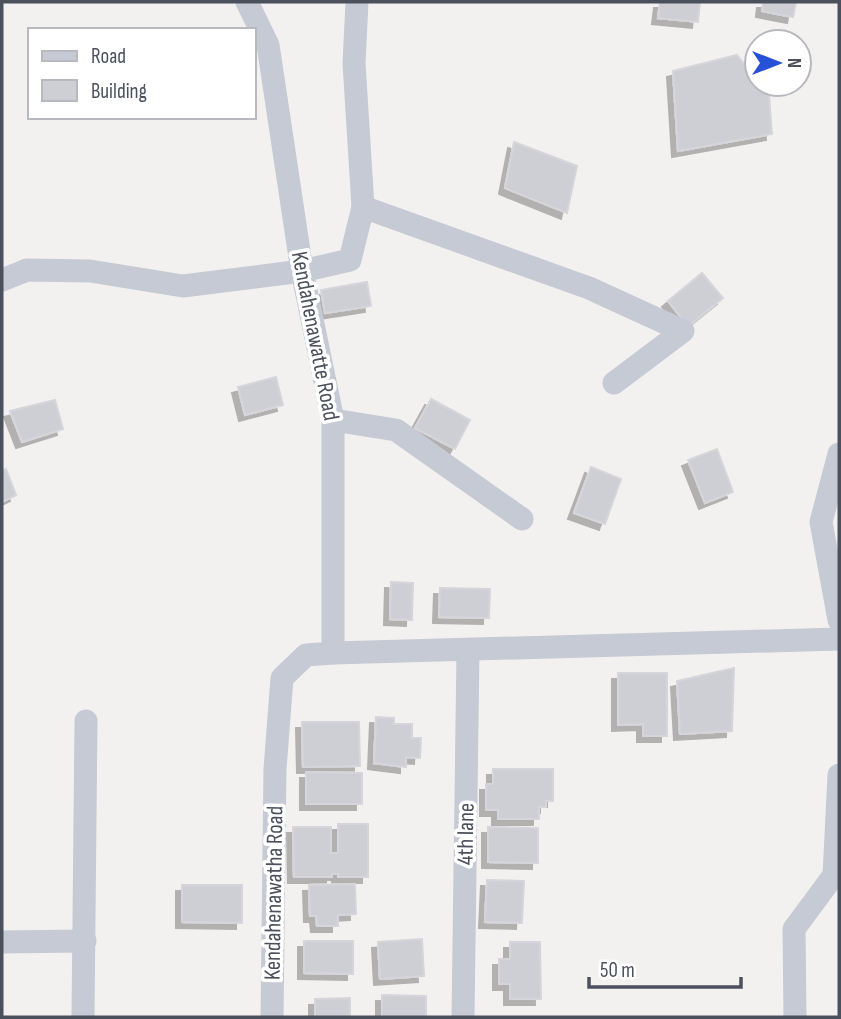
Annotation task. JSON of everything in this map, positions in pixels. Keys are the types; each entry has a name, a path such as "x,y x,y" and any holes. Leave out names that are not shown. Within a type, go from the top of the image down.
{"street":[{"name":"Kendahenawatte Road","path":"247,2 268,46 302,271 333,420 333,653"},
{"path":"2,280 27,270 90,271 183,286 302,271 349,260 363,206 354,63 357,2"},
{"path":"363,206 589,289 683,331 614,383"},
{"path":"333,420 396,430 522,519"},
{"path":"839,454 821,522 839,620"},
{"path":"333,653 839,639"},
{"name":"4th lane","path":"463,1017 468,650"},
{"name":"Kendahenawatha Road","path":"272,1017 275,769 282,678 306,654 333,653"},
{"path":"83,1017 86,721"},
{"path":"795,1017 794,929 834,875 839,775"},
{"path":"2,942 85,941"}],"building":[{"path":"660,2 700,2 698,22 658,18"},
{"path":"763,2 796,2 793,17 762,11"},
{"path":"737,55 743,62 743,98 769,98 772,134 678,151 673,71"},
{"path":"514,142 577,166 567,213 505,188"},
{"path":"702,273 723,298 688,326 668,301"},
{"path":"367,282 371,306 325,313 321,290"},
{"path":"276,377 283,405 245,415 238,387"},
{"path":"431,399 470,420 455,449 415,428"},
{"path":"55,400 63,429 22,442 10,411"},
{"path":"717,449 733,492 705,503 688,460"},
{"path":"591,467 621,479 605,524 574,513"},
{"path":"6,469 16,495 2,502 2,471"},
{"path":"391,582 413,583 412,620 390,619"},
{"path":"440,588 490,589 489,618 439,617"},
{"path":"734,668 732,731 680,734 677,681"},
{"path":"618,673 667,673 667,736 643,736 643,724 618,725"},
{"path":"376,717 394,718 394,724 412,724 412,738 421,738 420,758 406,757 406,767 374,763"},
{"path":"302,722 359,722 360,766 303,767"},
{"path":"493,769 553,769 553,801 546,801 546,807 539,807 539,819 498,819 498,810 486,810 486,784 493,784"},
{"path":"306,772 362,773 362,804 306,804"},
{"path":"338,824 368,824 368,877 338,877 338,874 332,874 332,877 294,877 293,827 331,827 331,853 338,853"},
{"path":"488,827 538,828 538,863 488,862"},
{"path":"487,880 524,881 522,923 485,922"},
{"path":"355,884 356,914 338,915 338,926 317,926 316,916 310,916 309,885"},
{"path":"182,885 242,885 242,923 182,922"},
{"path":"422,939 424,976 380,979 378,942"},
{"path":"304,941 353,941 353,974 304,973"},
{"path":"510,942 540,942 541,999 510,999 510,984 499,984 499,959 510,959"},
{"path":"382,995 426,996 426,1017 382,1017"},
{"path":"350,998 350,1017 315,1017 315,999"}]}
